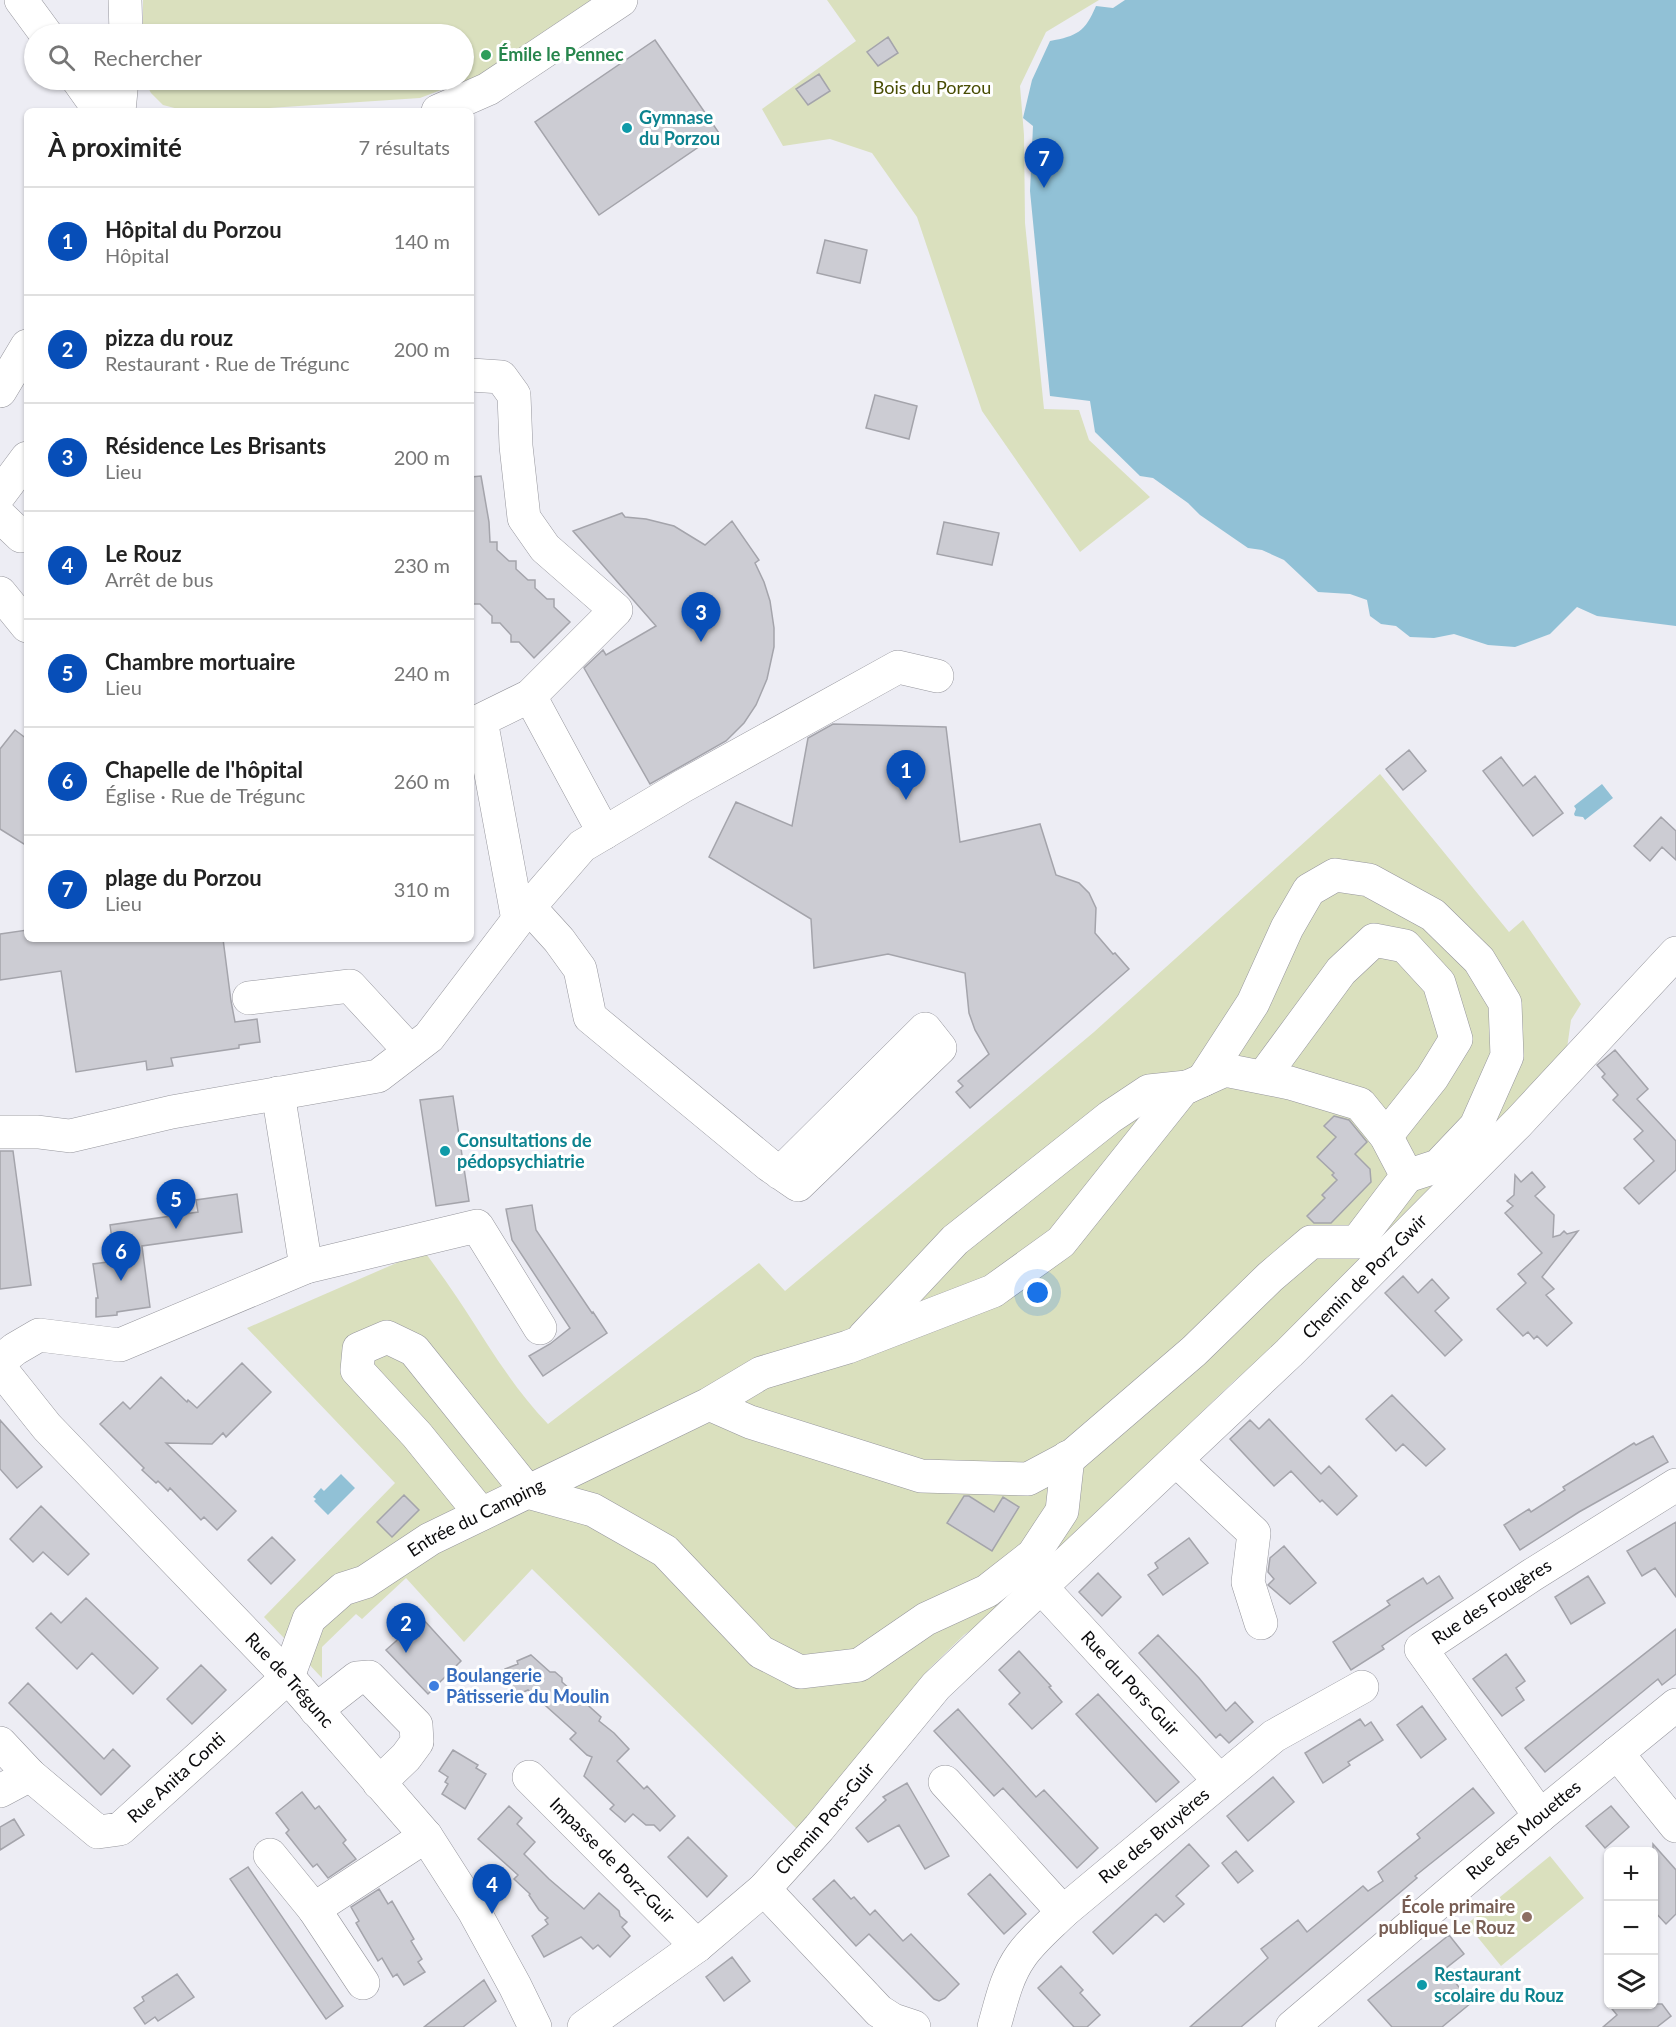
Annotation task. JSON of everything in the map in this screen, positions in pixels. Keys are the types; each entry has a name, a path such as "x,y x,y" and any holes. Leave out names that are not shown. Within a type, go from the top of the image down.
{"street":[{"path":"21,0 39,24"},
{"path":"125,0 126,24"},
{"path":"445,108 488,89 621,0"},
{"path":"85,90 98,108"},
{"path":"119,108 121,90"},
{"path":"0,391 24,351"},
{"path":"474,375 501,377 514,395 516,446 524,518 545,548 616,610 530,696 481,720 524,914 559,940 580,969 591,1017 789,1179"},
{"path":"0,494 24,462"},
{"path":"0,516 21,536 24,534"},
{"path":"0,1132 38,1132 70,1136 172,1112 378,1076 429,1037 524,914 582,846 683,786 898,667 937,676"},
{"path":"530,696 604,833"},
{"name":"Entrée du Camping","path":"288,1677 309,1619 343,1589 365,1582 430,1539 709,1404 760,1373 859,1342 993,1291 1061,1242 1183,1089 1195,1084 1253,1003 1287,928 1309,890 1335,875 1369,880 1433,915 1479,960 1506,1003 1507,1056 1476,1126 1438,1166 1407,1176"},
{"path":"1263,1077 1341,970 1374,940 1405,946 1438,983 1456,1039 1432,1078 1386,1136"},
{"name":"Chemin de Porz Gwir","path":"1042,1588 1297,1345 1510,1131 1676,953"},
{"path":"249,998 350,986 410,1051"},
{"path":"925,1029 940,1048 789,1179 925,1029"},
{"path":"709,1404 750,1422 921,1476 1028,1479 1073,1455 1194,1351 1270,1277 1311,1242 1357,1242 1407,1176 1386,1136 1360,1104 1290,1083 1225,1070 1195,1084 1149,1091 1110,1117 954,1239 859,1342"},
{"path":"278,1093 306,1267"},
{"path":"0,1361 15,1348 39,1335 120,1345 306,1267 477,1226 540,1328"},
{"path":"481,1514 417,1435 357,1370 359,1349 387,1337 414,1350 528,1492 593,1510 664,1551 760,1652 800,1672 859,1665 926,1619 987,1591 1033,1556 1062,1511 1068,1457"},
{"name":"Rue de Trégunc","path":"0,1368 47,1426 288,1677 426,1836 474,1911 535,2027"},
{"path":"1176,1460 1254,1533 1248,1582 1261,1623"},
{"name":"Rue des Fougères","path":"1540,1816 1421,1649 1532,1575 1676,1485"},
{"name":"Rue du Pors-Guir","path":"1042,1588 1219,1780"},
{"name":"Chemin Pors-Guir","path":"584,2027 698,1946 764,1889 819,1828 936,1686 1042,1588"},
{"name":"Rue Anita Conti","path":"0,1743 30,1775 99,1832 120,1829 288,1677"},
{"path":"316,1710 357,1678 369,1677 417,1725 417,1742 406,1757 379,1783"},
{"name":"Rue des Bruyères","path":"994,2027 1010,1974 1031,1944 1063,1912 1274,1736 1362,1687"},
{"name":"Rue des Mouettes","path":"1292,2027 1540,1816 1676,1706"},
{"path":"1617,1753 1676,1826"},
{"path":"0,1791 30,1775"},
{"name":"Impasse de Porz-Guir","path":"529,1777 698,1946"},
{"path":"945,1782 1063,1912"},
{"path":"314,1909 426,1836"},
{"path":"270,1855 314,1909 363,1983"},
{"path":"764,1889 879,2011 893,2020 914,2027"}],"green space":[{"name":"Émile le Pennec","path":"143,0 591,0 474,78 474,24 143,24"},
{"name":"Bois du Porzou","path":"827,0 1099,0 1046,32 1020,86 1024,135 1025,223 1044,409 1079,410 1089,440 1150,497 1080,552 982,411 917,217 872,153 830,139 783,146 762,109 856,41"},
{"name":"Émile le Pennec","path":"149,90 441,90 420,98 268,108 174,108 163,105"},
{"path":"1380,774 1509,932 1523,920 1581,1004 1571,1020 1567,1048 1550,1072 1307,1318 1233,1382 1160,1452 1128,1488 1005,1606 964,1635 930,1668 801,1833 532,1569 464,1642 406,1578 362,1619 356,1614 322,1647 322,1678 264,1617 395,1483 247,1328 424,1251 513,1382 548,1424 759,1263 785,1291 1094,1032"},
{"path":"1550,1856 1584,1898 1501,1966 1467,1924"}],"water":[{"path":"1125,0 1676,0 1676,626 1597,616 1577,607 1550,634 1515,647 1488,645 1454,634 1434,638 1410,637 1396,626 1381,624 1370,616 1367,600 1350,594 1318,592 1284,560 1262,550 1248,548 1200,515 1188,503 1153,478 1140,476 1095,432 1090,401 1050,396 1030,191 1033,126 1023,118 1032,80 1050,41 1074,35 1088,22 1096,6 1113,8"},
{"path":"1602,784 1613,798 1585,820 1583,817 1575,816 1574,806"},
{"path":"341,1474 355,1488 328,1515 313,1497 321,1488 324,1491"}],"building":[{"path":"888,37 898,53 878,66 867,52"},
{"name":"Gymnase du Porzou","path":"655,40 719,133 599,215 535,122"},
{"path":"819,74 830,91 808,105 796,89"},
{"path":"825,240 867,250 860,283 817,273"},
{"path":"875,395 917,406 909,439 866,428"},
{"path":"481,476 490,542 497,542 497,550 509,561 516,561 516,569 528,580 535,580 535,588 547,599 554,599 554,607 570,622 534,658 519,642 511,642 511,635 500,623 492,623 492,616 480,604 474,604 474,477"},
{"path":"622,513 625,517 646,519 674,526 705,545 732,521 759,560 755,563 770,601 774,628 774,647 767,679 756,705 744,723 726,741 650,784 584,668 603,650 606,655 656,626 573,531"},
{"path":"944,522 999,533 992,565 937,554"},
{"path":"833,724 946,727 960,842 1040,824 1056,875 1079,883 1089,893 1096,908 1095,933 1129,969 970,1108 956,1092 963,1086 958,1081 989,1054 975,1030 969,1013 965,973 888,954 814,968 811,919 709,857 736,802 792,826 808,738"},
{"path":"15,730 24,737 24,844 0,829 0,749"},
{"path":"1409,750 1426,771 1403,790 1386,769"},
{"path":"1501,757 1523,786 1535,776 1563,813 1533,836 1483,771"},
{"path":"1661,817 1676,831 1676,860 1662,847 1650,861 1634,846"},
{"path":"24,930 24,942 223,942 235,1022 257,1019 260,1042 239,1045 239,1048 171,1058 173,1066 147,1070 146,1061 76,1072 61,971 0,980 0,934"},
{"path":"1615,1050 1648,1089 1637,1099 1676,1141 1676,1170 1639,1204 1624,1188 1654,1161 1634,1139 1643,1131 1613,1100 1618,1095 1602,1077 1605,1074 1597,1065"},
{"name":"Consultations de pédopsychiatrie","path":"453,1096 469,1201 436,1206 420,1100"},
{"path":"1334,1116 1349,1120 1367,1142 1355,1154 1370,1169 1371,1182 1331,1223 1314,1223 1307,1216 1325,1198 1322,1195 1337,1180 1332,1175 1334,1173 1317,1157 1336,1137 1324,1126"},
{"path":"0,1151 13,1151 31,1285 0,1289"},
{"path":"1532,1172 1545,1187 1535,1196 1554,1215 1553,1237 1564,1231 1567,1234 1578,1231 1542,1277 1554,1289 1546,1295 1572,1323 1547,1346 1537,1336 1534,1339 1528,1332 1523,1336 1497,1309 1526,1283 1518,1274 1542,1253 1505,1213 1513,1206 1507,1201 1514,1195 1515,1175 1521,1182"},
{"path":"237,1194 242,1232 142,1246 150,1307 117,1312 117,1315 96,1317 96,1298 98,1298 93,1264 115,1261 110,1225 198,1212 196,1200"},
{"path":"532,1205 536,1230 607,1333 543,1376 529,1356 550,1344 570,1328 512,1240 506,1209"},
{"path":"1403,1276 1418,1293 1432,1279 1449,1298 1435,1311 1462,1340 1445,1356 1385,1293"},
{"path":"242,1363 271,1392 226,1437 223,1433 212,1444 166,1443 236,1511 217,1530 204,1517 201,1520 170,1488 168,1491 158,1481 156,1483 100,1424 123,1402 130,1409 161,1377 187,1402 188,1400 197,1408"},
{"path":"1392,1395 1445,1449 1426,1466 1403,1444 1396,1451 1366,1419"},
{"path":"1269,1419 1321,1474 1329,1466 1357,1496 1337,1515 1322,1500 1320,1502 1291,1471 1274,1486 1230,1439 1250,1420 1259,1429"},
{"path":"0,1420 42,1467 17,1488 0,1469"},
{"path":"1653,1436 1668,1462 1579,1512 1520,1550 1504,1525 1529,1509 1531,1512 1565,1490 1563,1487 1634,1443 1636,1445"},
{"path":"404,1495 419,1510 392,1537 377,1522"},
{"path":"964,1496 969,1496 994,1512 1003,1497 1019,1507 992,1551 947,1523"},
{"path":"41,1506 89,1554 68,1575 43,1552 33,1562 10,1539"},
{"path":"1676,1522 1676,1597 1655,1568 1642,1576 1627,1551"},
{"path":"272,1537 295,1560 271,1584 248,1560"},
{"path":"1189,1538 1208,1563 1163,1595 1148,1575 1158,1568 1155,1563"},
{"path":"1284,1546 1316,1583 1290,1604 1268,1585 1274,1579 1268,1572 1270,1558"},
{"path":"1098,1573 1121,1597 1102,1616 1079,1592"},
{"path":"1439,1576 1453,1598 1382,1646 1384,1649 1351,1670 1333,1642 1390,1605 1387,1601 1423,1578 1427,1584"},
{"path":"1588,1576 1605,1603 1571,1624 1555,1597"},
{"path":"86,1598 158,1668 133,1694 92,1653 77,1669 36,1628 51,1613 61,1623"},
{"path":"422,1618 461,1661 428,1694 386,1650"},
{"path":"1676,1629 1676,1674 1662,1685 1658,1679 1545,1772 1525,1748"},
{"path":"1158,1635 1199,1678 1226,1711 1235,1702 1253,1722 1229,1743 1220,1734 1216,1738 1139,1653"},
{"path":"1019,1651 1051,1686 1049,1687 1062,1702 1032,1729 1009,1704 1020,1693 999,1670"},
{"path":"1506,1654 1525,1681 1516,1688 1524,1700 1502,1716 1473,1679"},
{"path":"531,1655 550,1672 555,1672 562,1678 562,1682 601,1717 599,1721 629,1749 617,1761 644,1789 647,1786 675,1816 660,1831 654,1825 646,1825 633,1814 625,1822 610,1809 614,1805 584,1776 592,1757 570,1739 576,1733 528,1690 515,1696 505,1669"},
{"path":"201,1665 226,1690 192,1724 167,1699"},
{"path":"28,1683 104,1759 113,1749 130,1766 101,1795 9,1703"},
{"path":"1098,1694 1179,1782 1156,1802 1076,1714"},
{"path":"1422,1706 1446,1739 1421,1758 1397,1725"},
{"path":"958,1709 1036,1797 1044,1790 1098,1848 1077,1868 1003,1788 994,1796 934,1731"},
{"path":"1360,1719 1365,1726 1371,1722 1383,1740 1348,1762 1350,1765 1323,1783 1305,1753"},
{"path":"453,1750 478,1765 476,1768 486,1774 465,1809 442,1794 448,1784 445,1782 448,1777 439,1771"},
{"path":"1273,1777 1294,1802 1248,1841 1227,1816"},
{"path":"907,1783 949,1856 925,1869 899,1825 868,1842 856,1828 886,1800 883,1797"},
{"path":"1473,1788 1494,1813 1415,1876 1417,1878 1241,2027 1190,2027 1268,1958 1261,1949 1298,1920 1307,1932 1363,1886 1368,1891 1383,1881 1378,1872 1420,1838 1417,1834"},
{"path":"302,1792 315,1809 319,1806 346,1840 343,1843 356,1859 328,1878 317,1864 313,1867 286,1833 289,1830 276,1813"},
{"path":"509,1806 522,1818 517,1824 535,1842 524,1854 549,1879 584,1909 599,1893 619,1911 620,1916 627,1922 622,1927 630,1936 610,1957 598,1945 593,1949 581,1937 544,1957 532,1936 548,1924 545,1920 548,1918 539,1910 530,1894 514,1879 518,1875 478,1839"},
{"path":"1611,1806 1629,1827 1604,1847 1586,1826"},
{"path":"14,1819 24,1835 0,1850 0,1827"},
{"path":"688,1837 727,1876 707,1897 668,1857"},
{"path":"1189,1844 1209,1866 1176,1896 1184,1904 1164,1922 1156,1914 1113,1954 1093,1932"},
{"path":"1658,1850 1676,1870 1676,1914 1666,1924 1658,1915"},
{"path":"1236,1851 1253,1871 1238,1883 1222,1863"},
{"path":"248,1867 343,2006 326,2019 230,1879"},
{"path":"990,1874 1026,1914 1004,1934 968,1894"},
{"path":"834,1880 870,1915 875,1910 903,1941 911,1934 959,1984 939,2001 934,1999 869,1934 856,1946 813,1899"},
{"path":"379,1889 388,1904 392,1901 414,1939 411,1941 422,1959 418,1962 425,1972 404,1985 397,1974 393,1977 382,1958 378,1961 356,1923 359,1921 351,1907"},
{"name":"Restaurant scolaire du Rouz","path":"1449,1935 1464,1954 1445,1969 1471,2003 1442,2027 1392,2027 1368,2000"},
{"path":"732,1957 750,1981 724,2001 706,1977"},
{"path":"1061,1966 1083,1990 1080,1993 1100,2015 1087,2027 1074,2027 1038,1988"},
{"path":"177,1974 194,1997 158,2021 155,2017 145,2024 134,2008 144,2001 142,1997"},
{"path":"484,1980 496,2001 463,2027 424,2027"},
{"path":"1658,2004 1662,2004 1671,2016 1657,2027 1603,2027 1617,2015 1612,2009 1658,2009"}],"place":[{"name":"Émile le Pennec","path":"486,55"},
{"name":"Gymnase du Porzou","path":"627,128"},
{"name":"plage du Porzou","path":"1044,188"},
{"name":"Résidence Les Brisants","path":"701,642"},
{"name":"Hôpital du Porzou","path":"906,800"},
{"name":"Consultations de pédopsychiatrie","path":"445,1151"},
{"name":"Chambre mortuaire","path":"176,1229"},
{"name":"Chapelle de l'hôpital","path":"121,1281"},
{"name":"pizza du rouz","path":"406,1653"},
{"name":"Boulangerie Pâtisserie du Moulin","path":"434,1686"},
{"name":"Le Rouz","path":"492,1914"},
{"name":"École primaire publique Le Rouz","path":"1527,1917"},
{"name":"Restaurant scolaire du Rouz","path":"1422,1985"}]}
